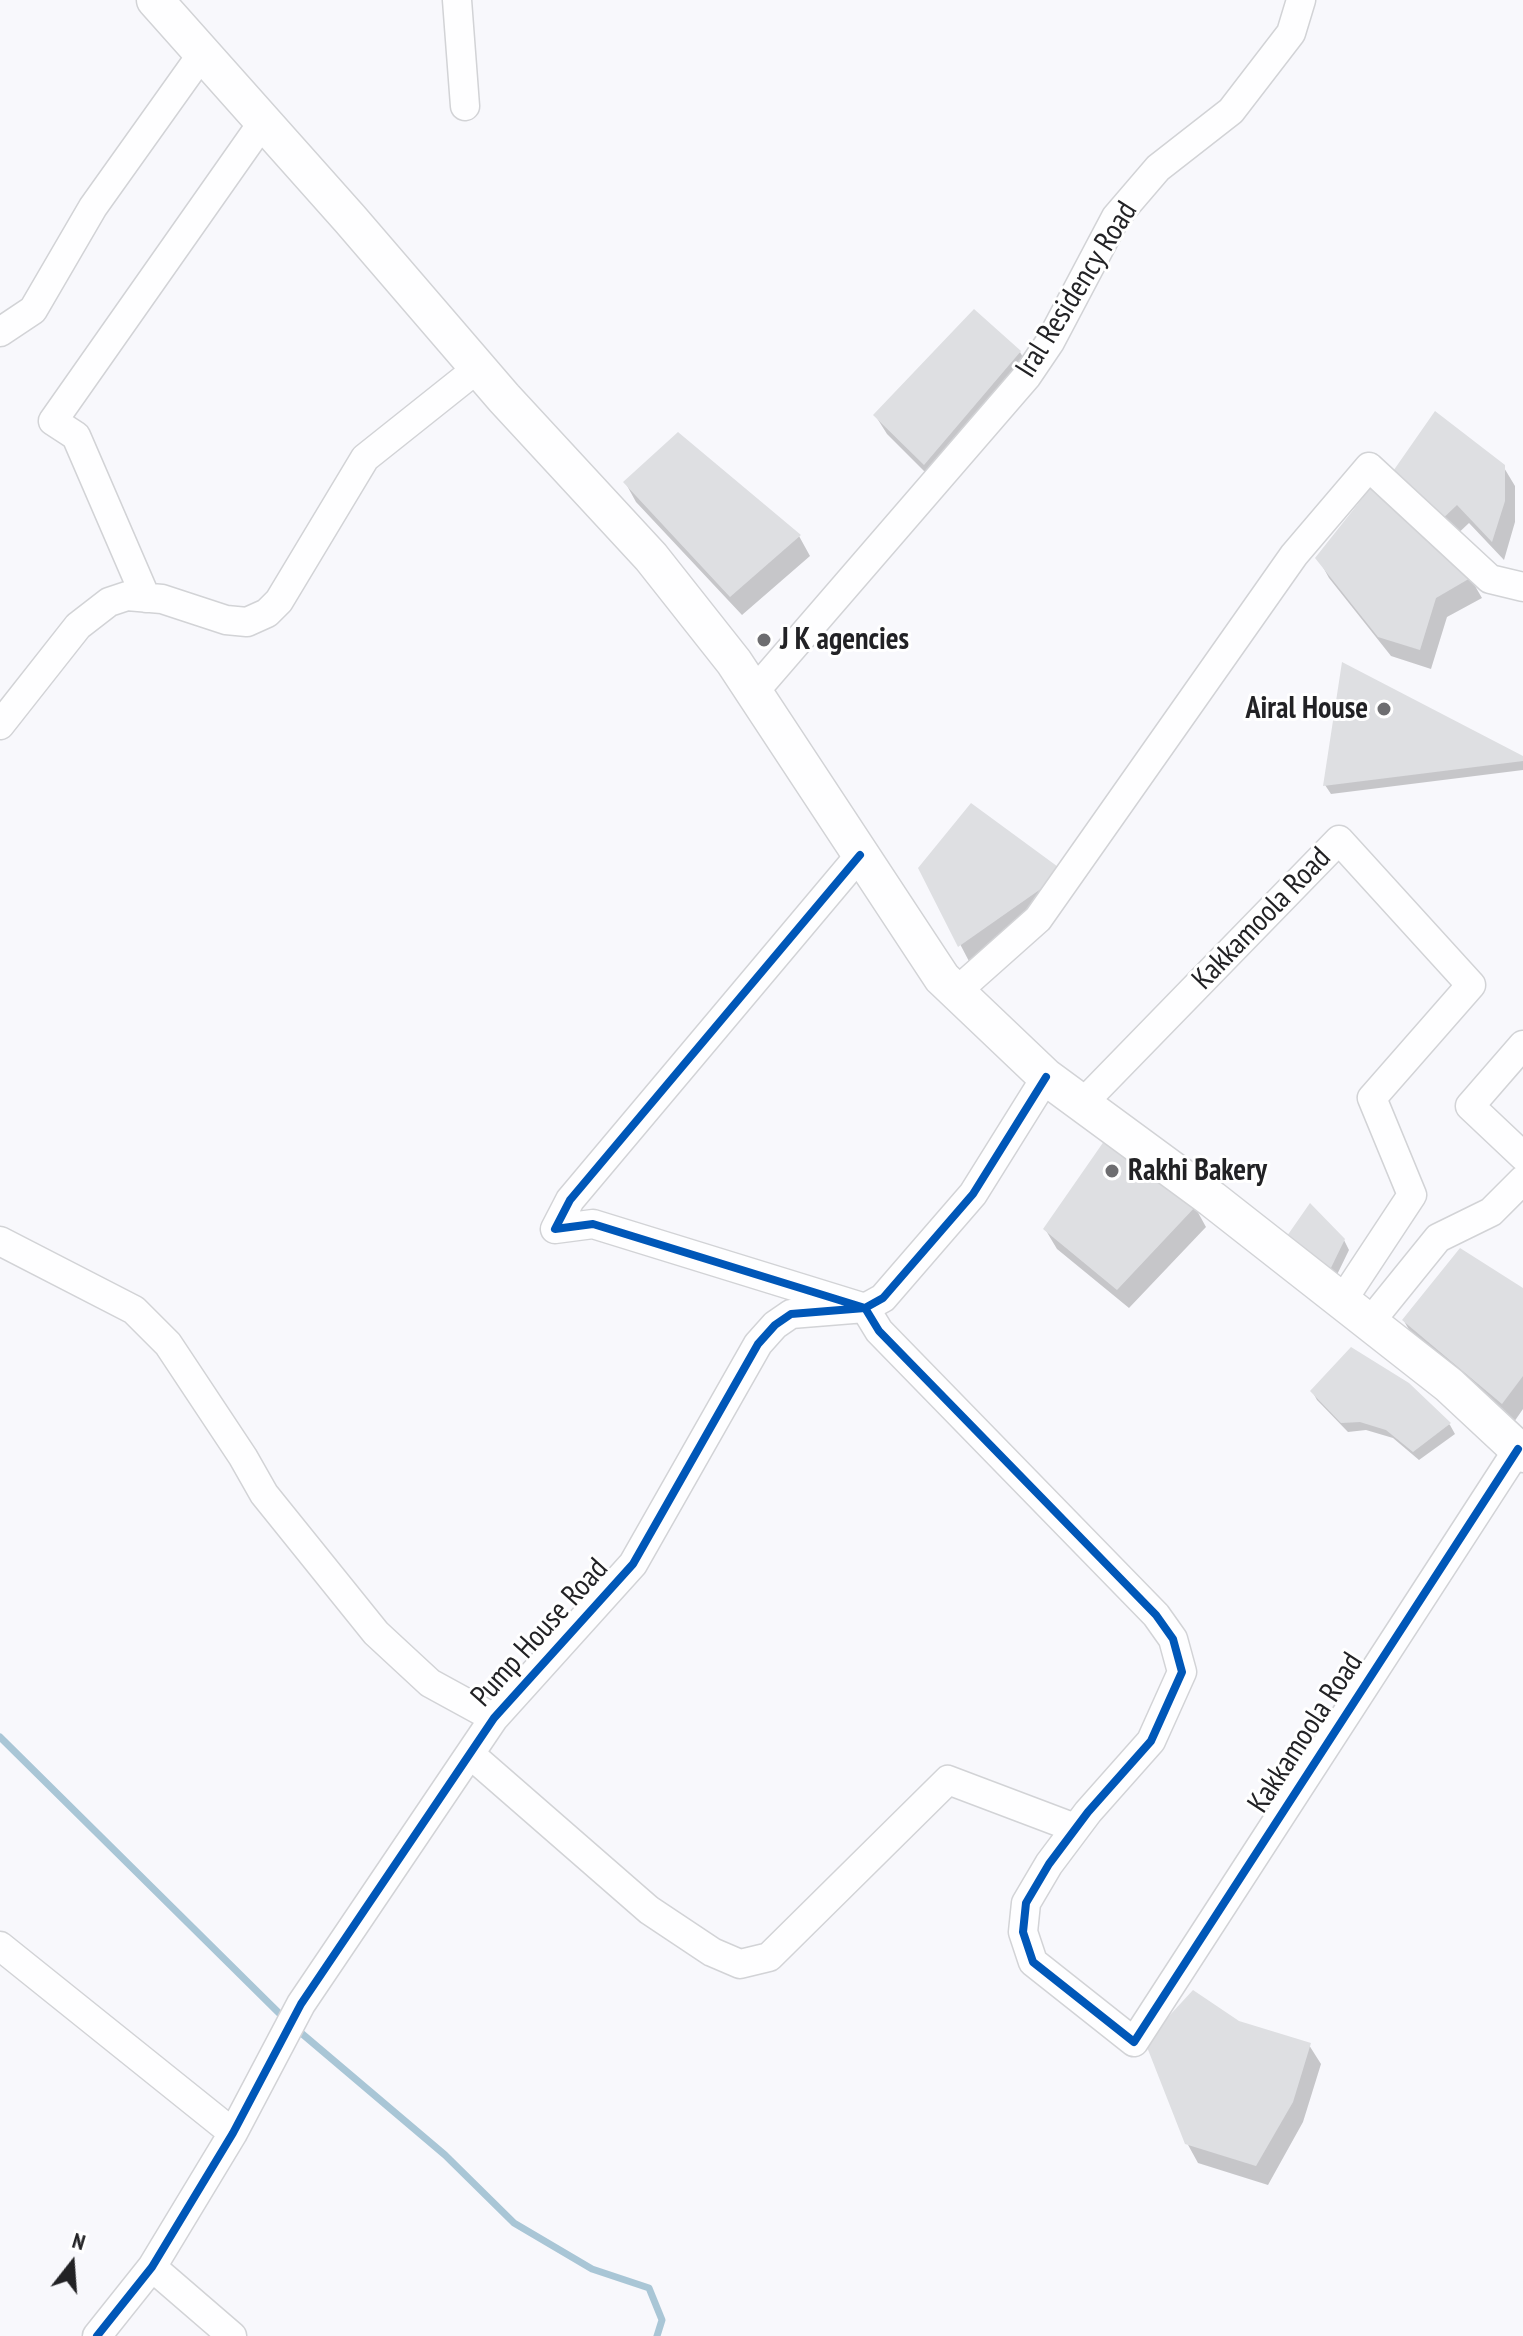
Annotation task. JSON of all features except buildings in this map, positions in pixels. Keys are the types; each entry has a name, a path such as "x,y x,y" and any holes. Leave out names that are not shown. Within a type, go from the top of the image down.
{"main road":[{"path":"155,0 478,368 651,557 734,662 942,978 1046,1077 1201,1190 1449,1385 1520,1452"}],"street":[{"path":"457,0 465,106"},
{"name":"Iral Residency Road","path":"754,692 1027,376 1050,342 1116,217 1158,168 1231,111 1291,33 1301,0"},
{"path":"0,332 33,310 93,207 202,54"},
{"path":"146,598 76,436 53,421 263,122"},
{"path":"0,725 78,626 109,602 127,596 162,599 226,620 247,622 267,613 279,601 365,458 478,368"},
{"path":"956,992 1038,919 1294,555 1369,467 1490,579 1523,587"},
{"name":"Kakkamoola Road","path":"1083,1103 1339,840 1471,985 1372,1098 1412,1195 1356,1312"},
{"path":"470,1754 649,1910 712,1952 740,1964 769,1957 948,1780 1075,1828 1151,1741 1182,1672 1173,1639 1156,1615 879,1331 865,1308 593,1224 555,1229 570,1200 860,855"},
{"path":"1523,1045 1470,1106 1523,1156"},
{"path":"865,1308 883,1298 973,1194 1046,1077"},
{"path":"1356,1312 1438,1238 1491,1212 1523,1180"},
{"path":"0,1241 134,1310 168,1344 264,1494 376,1633 430,1683 494,1718"},
{"name":"Pump House Road","path":"97,2336 152,2267 233,2133 301,2004 494,1718 633,1564 758,1344 775,1325 791,1314 865,1308"},
{"name":"Kakkamoola Road","path":"1075,1828 1026,1903 1023,1932 1033,1962 1134,2042 1520,1452"},
{"path":"0,1946 233,2133"},
{"path":"152,2267 232,2336"}],"waterway":[{"path":"0,1737 284,2018"},
{"path":"300,2032 445,2155 514,2223 592,2269 649,2288 662,2320 657,2336"}],"cycle path":[{"path":"860,855 570,1200 555,1229 593,1224 865,1308 879,1331 1156,1615 1173,1639 1182,1672 1151,1741 1088,1812 1049,1864 1026,1903 1023,1932 1033,1962 1134,2042 1518,1449"},
{"path":"97,2336 152,2267 233,2133 301,2004 494,1718 633,1564 758,1344 775,1325 791,1314 865,1308 883,1298 973,1194 1046,1077"}],"place":[{"name":"J K agencies","path":"764,640"},
{"name":"Airal House","path":"1384,709"},
{"name":"Rakhi Bakery","path":"1112,1171"}]}
